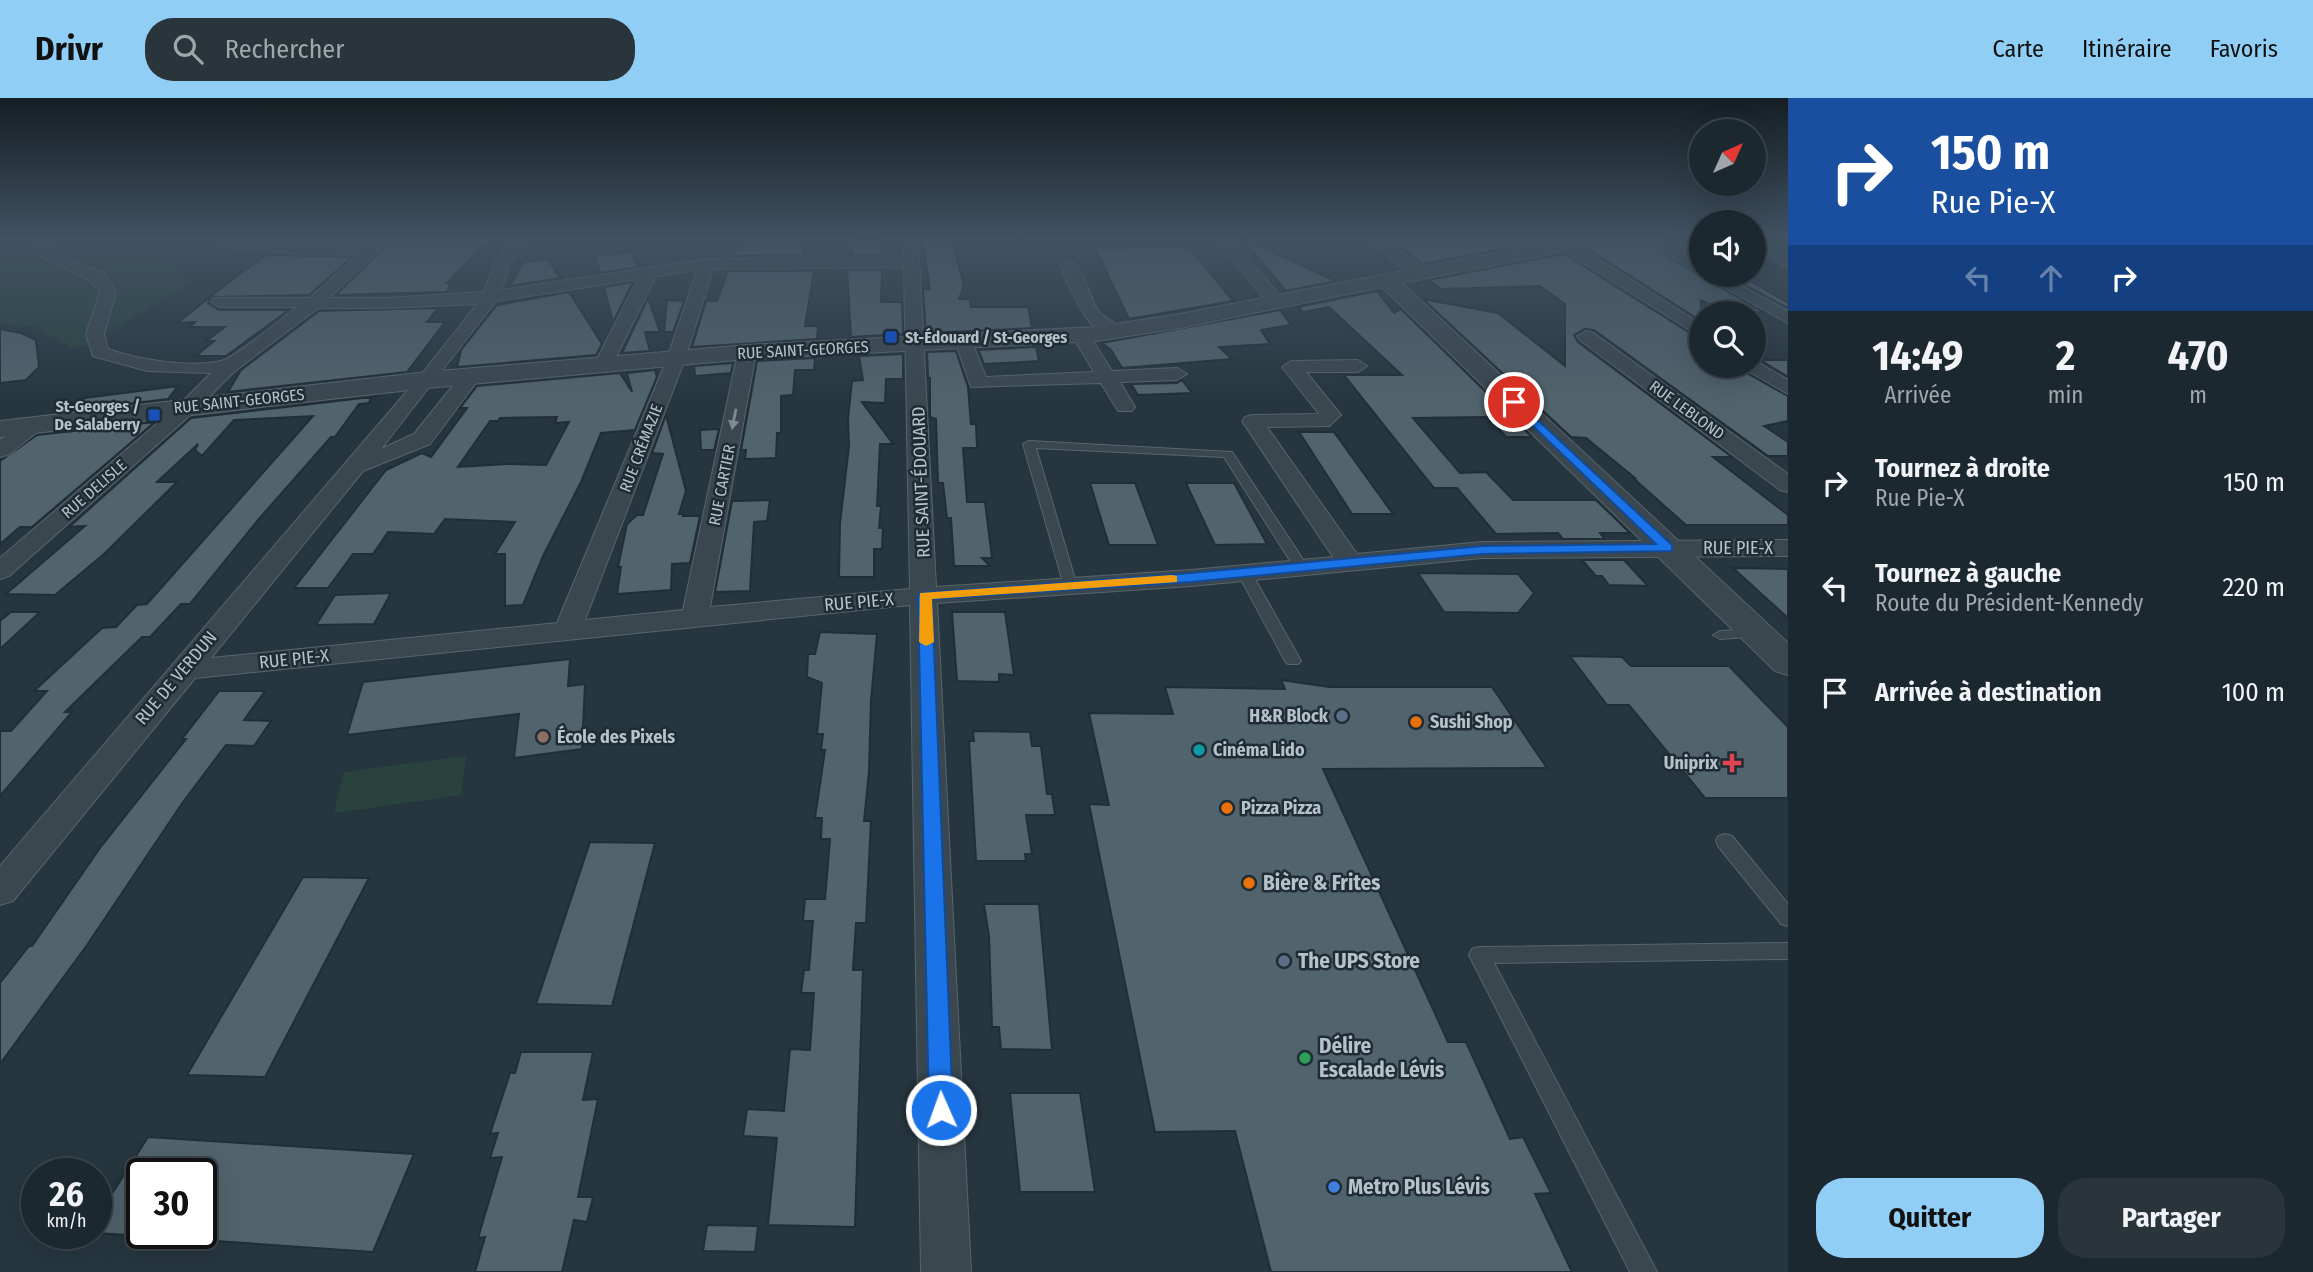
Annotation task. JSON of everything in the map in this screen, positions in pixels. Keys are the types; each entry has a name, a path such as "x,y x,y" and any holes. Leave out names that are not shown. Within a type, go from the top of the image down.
{"street":[{"path":"108,293 95,334 100,352 125,363 164,368 228,367"},
{"name":"RUE DELISLE","path":"0,571 188,407 228,367 325,293"},
{"name":"RUE DE VERDUN","path":"0,891 427,380 492,293"},
{"path":"219,302 386,303 467,300 512,293"},
{"path":"603,365 639,293"},
{"name":"RUE CRÉMAZIE","path":"568,629 676,359 697,293"},
{"name":"RUE SAINT-ÉDOUARD","path":"914,293 946,1272"},
{"path":"1081,293 1091,314 1114,331"},
{"path":"1268,293 1275,301"},
{"name":"RUE SAINT-GEORGES","path":"0,429 471,376 747,352 1114,331 1180,321 1318,293"},
{"path":"1399,293 1788,663"},
{"path":"1642,293 1689,324"},
{"path":"1742,293 1788,318"},
{"path":"1080,334 1125,407"},
{"name":"RUE LEBLOND","path":"1586,336 1788,485"},
{"path":"964,341 978,383 1177,374"},
{"name":"RUE CARTIER","path":"695,617 747,352"},
{"path":"1349,562 1252,421 1322,422 1331,415 1291,367 1358,366"},
{"path":"1766,374 1788,388"},
{"path":"354,466 422,439 471,376"},
{"path":"0,450 34,425"},
{"name":"RUE PIE-X","path":"182,670 695,617 1482,550 1788,548"}],"lane":[{"path":"1070,586 1029,444 1228,454 1301,567"},
{"path":"1244,572 1293,661"},
{"path":"1720,635 1757,633"},
{"path":"1725,841 1788,918"},
{"path":"1644,1272 1479,955 1788,951"}],"green space":[{"path":"0,293 175,293 88,345 74,349 32,326 0,324"},
{"path":"466,756 461,795 334,813 344,772"}],"building":[{"path":"216,293 312,293 309,295 211,297 208,303 219,310 289,310 226,356 196,356 214,341 206,341 225,327 190,327 195,322 177,323"},
{"path":"338,293 418,293 336,295"},
{"path":"569,293 602,344 596,355 457,367 461,350 497,305"},
{"path":"605,293 628,293 613,322"},
{"path":"720,293 810,293 805,326 818,326 817,339 692,347 706,301 717,301"},
{"path":"848,293 881,293 881,302 902,302 903,334 851,337"},
{"path":"923,293 961,293 959,299 970,299 971,307 1028,307 1032,328 926,333"},
{"path":"1116,293 1226,293 1233,301 1129,319"},
{"path":"1378,293 1394,313 1401,309 1532,437 1506,437 1488,417 1413,418 1460,473 1486,472 1513,500 1596,500 1630,533 1600,533 1605,539 1563,539 1558,533 1496,534 1457,488 1434,488 1344,375 1402,375 1329,307 1303,312 1298,307"},
{"path":"1549,293 1626,293 1689,332 1689,378 1756,378 1788,396 1788,421 1764,426 1788,442 1788,456 1768,456 1594,330 1585,329 1574,335 1578,342 1732,457 1713,457 1788,515 1788,525 1686,525 1586,438 1571,437 1423,299 1498,313 1565,366 1565,304"},
{"path":"1657,293 1730,293 1744,301 1689,301 1689,313"},
{"path":"1759,293 1770,293 1788,303 1788,308"},
{"path":"648,298 660,332 645,332 650,351 622,353"},
{"path":"667,300 684,301 673,332 664,332"},
{"path":"438,308 427,322 445,322 407,372 228,392 241,370 319,311"},
{"path":"1280,310 1291,325 1261,330 1270,344 1219,347 1232,359 1122,368 1111,350 1102,343"},
{"path":"0,329 21,333 36,340 39,367 26,380 0,383"},
{"path":"1036,347 1039,361 984,364 978,350"},
{"path":"956,351 968,387 971,424 976,424 977,448 963,448 967,502 985,502 992,558 982,558 990,566 954,566 951,518 947,518 943,483 938,483 936,419 930,417 927,352"},
{"path":"903,354 903,379 886,379 885,403 862,402 893,444 880,444 877,506 881,506 879,528 883,528 882,549 874,549 874,577 839,577 840,523 849,446 848,419 852,381 863,380 859,356"},
{"path":"815,358 814,370 795,370 793,395 781,396 781,433 777,433 776,458 745,459 746,450 741,450 757,361"},
{"path":"1766,360 1788,360 1788,377 1766,364"},
{"path":"733,363 731,373 695,376 694,366"},
{"path":"655,370 657,377 635,430 601,433 523,605 505,606 505,554 495,554 515,522 445,519 434,534 388,532 373,554 353,554 328,588 294,588 386,470 422,453 431,457 467,408 460,408 477,386 620,373 632,392 627,373","holes":["557,417 555,423 569,422 546,465 458,467 490,421 498,421 500,418"]},
{"path":"1182,380 1192,393 1138,395 1131,384 1177,383"},
{"path":"178,386 168,399 68,411 85,398"},
{"path":"371,397 369,403 359,404 335,437 331,437 258,520 190,604 181,604 150,637 142,637 65,712 72,712 0,796 0,731 11,731 47,691 34,691 102,628 116,627 137,605 147,604 313,416 234,420 202,456 195,450 198,444 157,482 177,482 104,554 55,595 6,594 85,526 69,527 191,418"},
{"path":"666,415 686,491 679,514 700,516 690,563 672,564 671,590 617,594 621,567 618,567 627,524 637,515 643,515 663,454 652,453"},
{"path":"155,422 32,527 20,527 0,544 0,461 37,435"},
{"path":"719,429 714,450 701,450 700,430"},
{"path":"1299,432 1334,432 1393,514 1352,514"},
{"path":"1090,483 1135,483 1158,545 1109,545"},
{"path":"1186,483 1234,483 1267,544 1215,545"},
{"path":"770,500 767,521 754,522 750,591 715,592 732,501"},
{"path":"1582,560 1624,560 1648,586 1609,585 1602,576 1596,576"},
{"path":"1733,568 1788,569 1788,618"},
{"path":"1418,573 1518,574 1534,593 1518,613 1444,612"},
{"path":"391,593 374,624 316,625 335,595"},
{"path":"11,612 40,612 0,649 0,621"},
{"path":"952,612 1005,612 1014,675 999,674 999,682 957,681"},
{"path":"820,632 877,634 864,821 871,821 866,923 856,923 853,970 863,970 855,1227 768,1225 777,1138 743,1136 747,1109 784,1111 790,1049 810,1050 814,993 801,993 804,970 809,970 813,921 803,921 805,899 825,899 830,839 821,839 822,818 815,818 825,750 821,750 823,734 817,734 822,683 807,677 808,654 815,654"},
{"name":"Uniprix","path":"1570,656 1622,657 1631,666 1729,666 1788,727 1788,798 1705,798 1629,705 1607,705"},
{"path":"570,659 568,686 585,684 582,749 514,758 519,714 347,735 363,682"},
{"path":"1281,680 1329,687 1492,687 1547,768 1323,769 1448,1042 1466,1042 1510,1139 1523,1137 1551,1193 1535,1194 1572,1272 1271,1272 1235,1131 1155,1132 1089,804 1109,805 1089,713 1173,714 1165,687 1285,689"},
{"path":"219,691 265,691 244,720 271,721 254,746 226,745 183,802 87,945 0,1064 0,983 29,946 32,946 100,848 186,739 182,739"},
{"path":"973,731 1030,732 1032,746 1041,746 1047,794 1052,794 1055,815 1026,815 1032,854 1025,854 1026,861 976,861 969,741 974,741"},
{"path":"590,842 655,843 612,1006 536,1004"},
{"path":"303,877 369,878 265,1077 187,1075"},
{"path":"984,904 1039,904 1052,1050 1001,1049 999,1027 992,1027 989,936"},
{"path":"521,1052 593,1052 583,1100 598,1099 578,1197 593,1197 587,1222 574,1220 562,1272 475,1272 485,1237 478,1238 502,1157 490,1158 498,1133 490,1134 510,1073 515,1073"},
{"path":"1010,1093 1080,1093 1095,1192 1020,1192"},
{"path":"148,1137 414,1154 373,1252 217,1241 217,1158 135,1158"},
{"path":"126,1172 126,1235 112,1234 112,1194"},
{"path":"707,1225 758,1226 755,1252 703,1251"}],"slow traffic":[{"path":"926,642 925,596 1172,579"}],"place":[{"name":"St-Édouard / St-Georges","path":"891,337"},
{"name":"St-Georges / De Salaberry","path":"154,415"},
{"name":"H&R Block","path":"1342,716"},
{"name":"Sushi Shop","path":"1416,722"},
{"name":"École des Pixels","path":"543,737"},
{"name":"Cinéma Lido","path":"1199,750"},
{"name":"Uniprix","path":"1732,763"},
{"name":"Pizza Pizza","path":"1227,808"},
{"name":"Bière & Frites","path":"1249,883"},
{"name":"The UPS Store","path":"1284,961"},
{"name":"Délire Escalade Lévis","path":"1305,1058"},
{"name":"Metro Plus Lévis","path":"1334,1187"}],"route":[{"path":"941,1110 925,596 1191,578 1482,550 1668,548 1514,402"}]}
